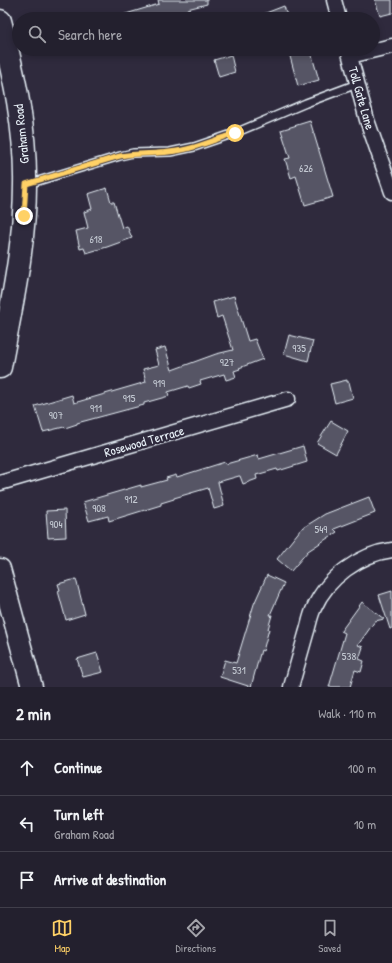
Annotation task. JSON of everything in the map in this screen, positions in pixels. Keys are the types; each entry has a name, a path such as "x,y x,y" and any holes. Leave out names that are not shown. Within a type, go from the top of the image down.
{"main road":[{"name":"Graham Road","path":"0,21 17,94 24,143 26,184 24,216 16,283 0,368"},
{"path":"0,574 32,687"}],"street":[{"path":"334,0 337,12"},
{"path":"380,48 392,46"},
{"name":"Toll Gate Lane","path":"350,56 367,120 392,192"},
{"name":"Rosewood Terrace","path":"0,483 288,399"},
{"path":"291,687 314,608 322,593 333,580 353,564 369,556 392,550"}],"lane":[{"path":"26,184 133,153 170,152 194,147 235,133 306,103 357,84"}],"building":[{"path":"158,0 207,0 207,4 187,9 188,12 132,12 159,4"},
{"path":"375,0 392,0 392,13 380,16"},
{"path":"284,6 286,12 268,12"},
{"path":"231,56 235,72 219,77 214,60"},
{"path":"290,56 312,56 319,80 298,86"},
{"path":"310,121 333,197 305,205 296,176 291,178 285,159 290,158 281,130"},
{"path":"107,188 111,202 114,202 122,228 127,226 132,238 86,253 84,248 80,249 76,231 88,228 84,212 92,209 88,194"},
{"path":"234,296 248,341 255,339 263,359 234,371 236,377 226,380 224,374 200,381 201,384 189,388 188,386 168,392 169,396 144,403 144,405 77,423 65,428 43,432 35,406 72,395 74,403 146,382 143,369 159,365 155,350 165,347 172,370 216,354 233,350 222,316 217,318 213,302"},
{"path":"289,335 313,341 308,361 284,354"},
{"path":"347,380 347,382 349,382 353,398 335,403 330,384"},
{"path":"331,421 348,431 336,454 317,443"},
{"path":"303,446 307,462 278,471 277,469 256,475 257,479 243,484 240,476 218,482 224,506 214,509 208,488 174,498 161,503 161,505 109,521 108,516 89,521 83,502 141,485 141,487 167,480 166,478 176,475 177,477 225,462 226,464 258,455 259,459"},
{"path":"369,497 375,513 334,529 337,532 308,551 291,571 277,559 301,529 325,514"},
{"path":"65,510 66,537 48,538 46,511"},
{"path":"267,575 284,583 270,615 272,615 269,629 263,651 261,650 251,687 220,677 225,660 236,663 254,604"},
{"path":"76,579 85,614 66,620 58,591 60,590 58,584"},
{"path":"392,591 392,628 390,629 379,595"},
{"path":"362,602 384,619 375,621 358,645 363,647 359,659 364,661 361,672 355,670 350,687 329,687 345,633 341,631"},
{"path":"97,653 103,672 83,677 77,659"}],"route":[{"path":"24,216 26,184 120,156 133,153 170,152 194,147 235,133"}]}
